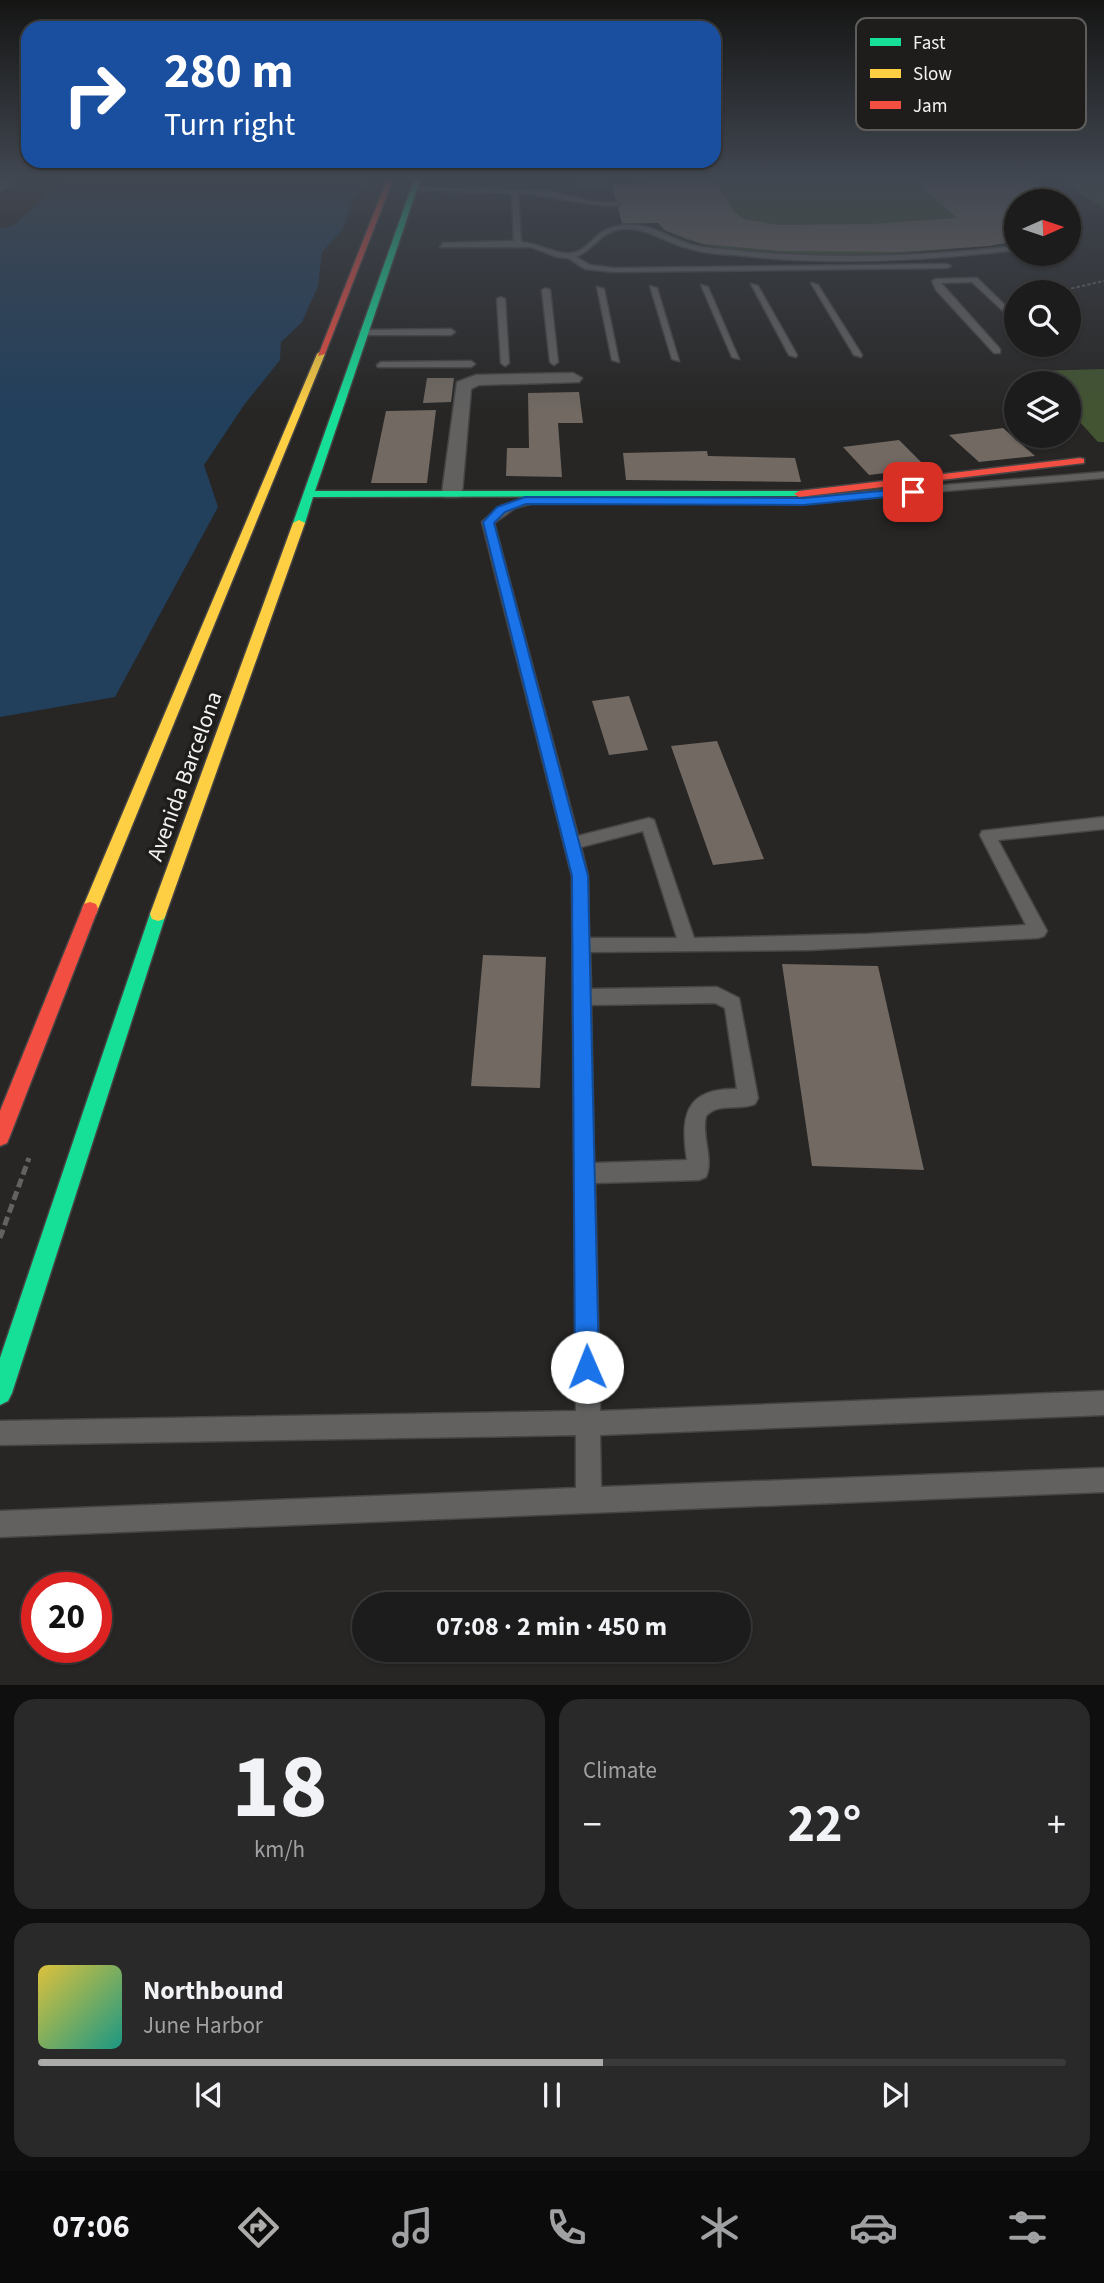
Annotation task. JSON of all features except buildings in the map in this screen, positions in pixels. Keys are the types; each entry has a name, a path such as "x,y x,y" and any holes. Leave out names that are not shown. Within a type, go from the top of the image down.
{"main road":[{"name":"Avenida Barcelona","path":"0,1393 131,991 309,494 323,405 362,256"},
{"name":"Avenida Barcelona","path":"0,1136 62,978 297,416 323,405 363,333 391,256"},
{"path":"309,494 798,494 1080,461"}],"street":[{"path":"452,493 463,386 475,380 573,378"}],"lane":[{"path":"569,256 588,267 626,270 876,269 958,265 1004,257"},
{"path":"768,256 793,258 944,256"},
{"path":"997,351 939,288 936,281 974,280 1004,309"},
{"path":"814,285 858,355"},
{"path":"754,286 793,355"},
{"path":"705,287 736,357"},
{"path":"653,288 676,359"},
{"path":"600,289 616,360"},
{"path":"546,290 554,362"},
{"path":"501,299 505,363"},
{"path":"363,333 451,332"},
{"path":"381,365 471,364"},
{"path":"589,1501 580,876 488,522 501,509 525,500 804,501 1104,475"},
{"path":"571,844 649,824 688,946"},
{"path":"581,945 688,946 927,940 1038,931 988,835 1104,824"},
{"path":"582,996 717,995 733,1004 748,1098 715,1099 701,1106 692,1121 699,1170 584,1173"},
{"path":"0,1433 588,1423 1104,1404"},
{"path":"0,1524 1104,1480"}],"path":[{"path":"1081,286 1104,281"}],"green space":[{"path":"1104,369 1104,442 1098,442 1081,423 1081,371 1035,371"}],"water":[{"path":"0,256 322,256 318,286 302,322 281,342 280,360 244,405 204,465 218,507 115,697 0,717"}],"traffic: fast":[{"path":"299,523 391,256"},
{"path":"309,494 799,494"},
{"path":"0,1393 158,914"}],"traffic: slow":[{"path":"90,909 321,354"},
{"path":"158,914 299,523"}],"traffic: jam":[{"path":"321,354 360,256"},
{"path":"799,494 1080,461"},
{"path":"0,1136 90,909"}],"route":[{"path":"587,1367 580,876 488,522 501,509 525,500 804,501 913,492"}]}
